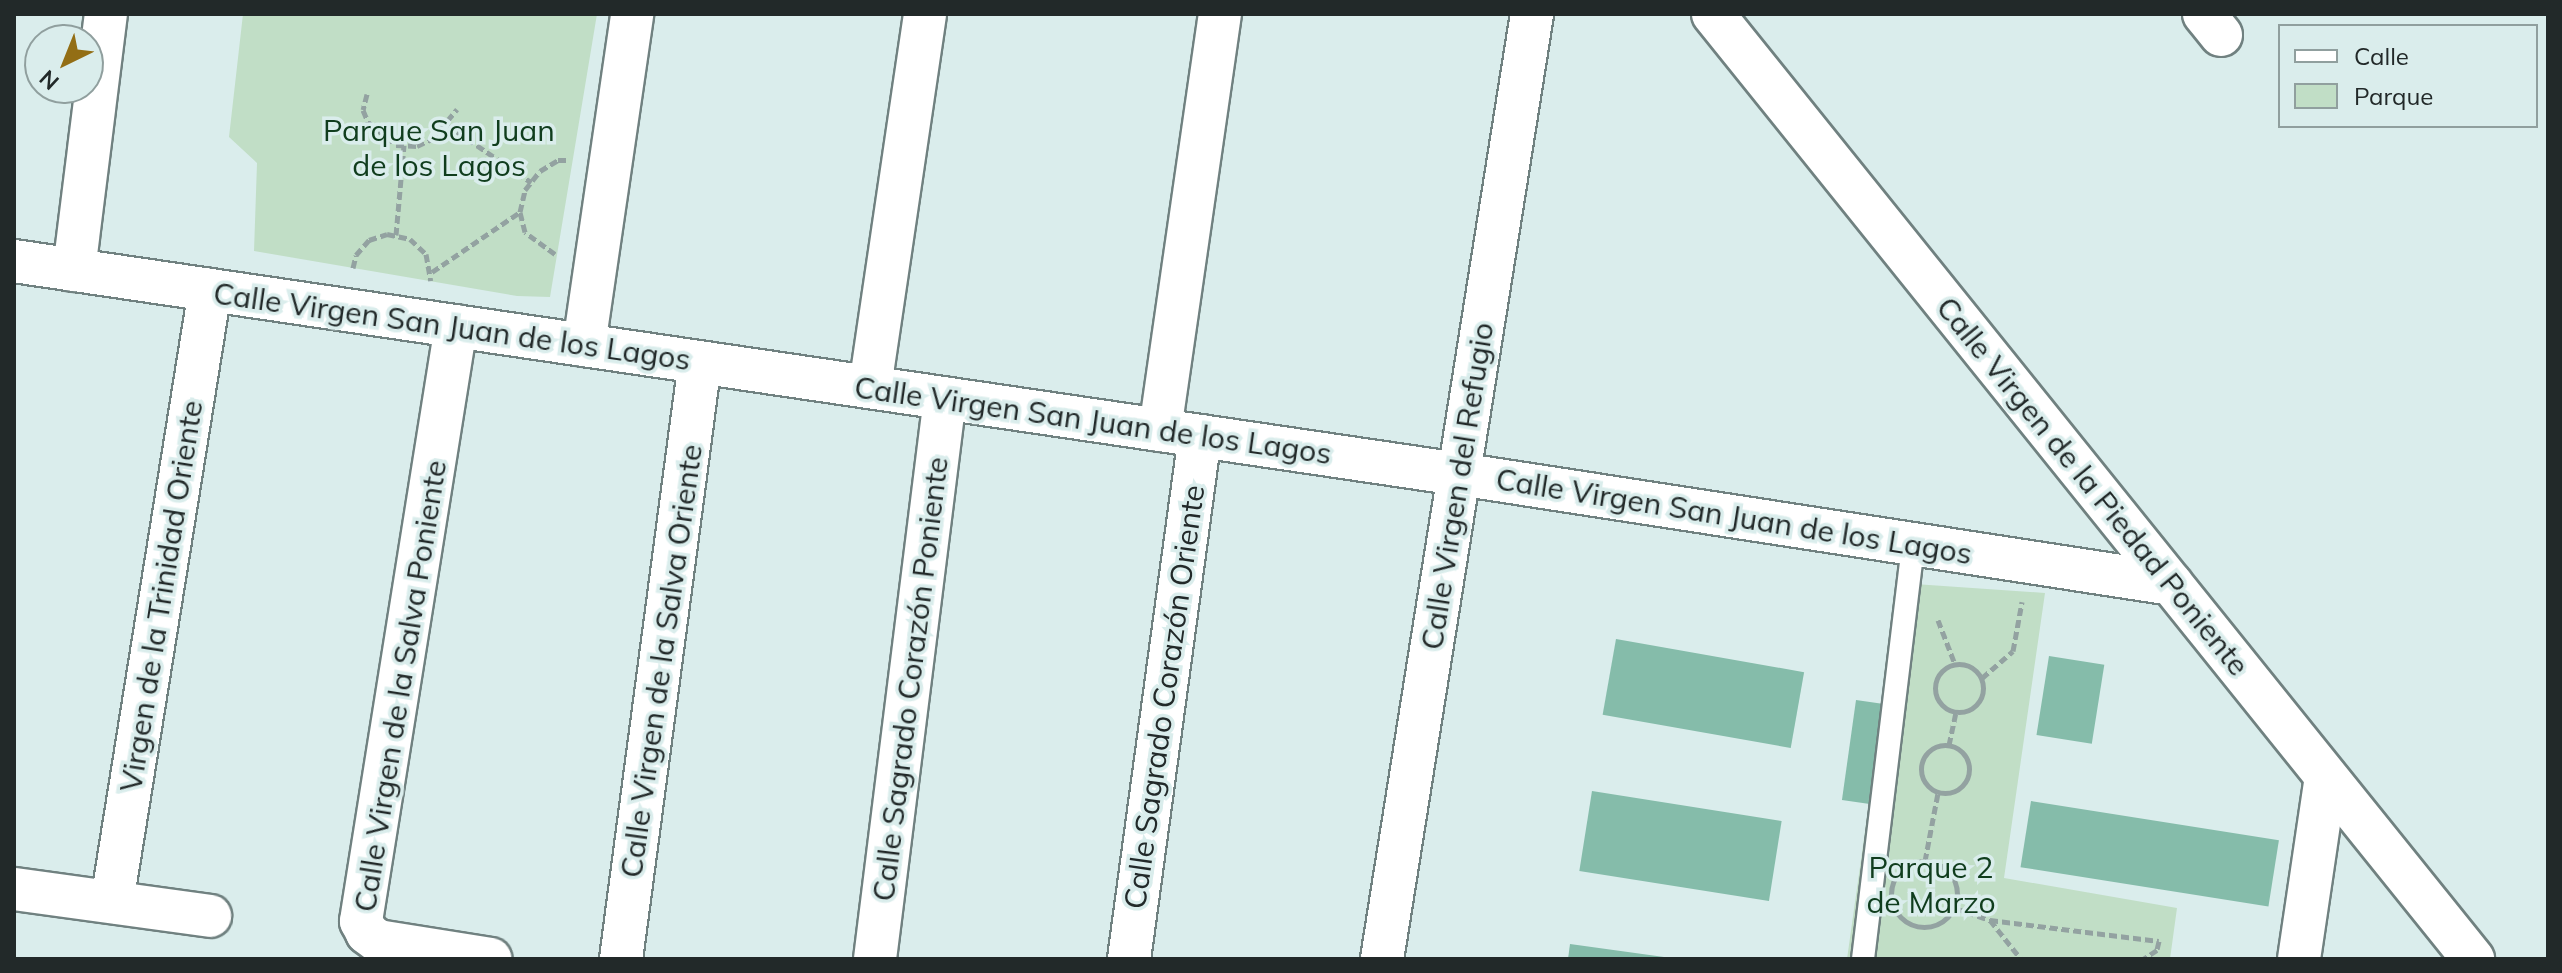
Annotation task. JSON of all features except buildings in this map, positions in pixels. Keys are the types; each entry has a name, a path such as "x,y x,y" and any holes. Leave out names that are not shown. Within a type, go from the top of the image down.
{"street":[{"path":"74,270 106,14"},
{"path":"584,345 632,14"},
{"path":"870,387 925,14"},
{"name":"Calle Sagrado Corazón Oriente","path":"1129,959 1220,14"},
{"name":"Calle Virgen del Refugio","path":"1382,959 1532,14"},
{"name":"Calle Virgen de la Piedad Poniente","path":"1713,14 2473,959"},
{"name":"Calle Virgen San Juan de los Lagos","path":"14,261 1459,474 2172,584"},
{"name":"Virgen de la Trinidad Oriente","path":"112,902 210,290"},
{"name":"Calle Virgen de la Salva Poniente","path":"442,324 361,921 367,933 378,941 484,958"},
{"name":"Calle Virgen de la Salva Oriente","path":"621,959 700,362"},
{"name":"Calle Sagrado Corazón Poniente","path":"875,959 945,398"},
{"path":"2299,959 2326,777"},
{"path":"14,889 210,916"}],"lane":[{"path":"1863,959 1913,544"}],"path":[{"path":"367,94 363,110 368,122 381,136 396,145 417,146 432,139 447,125 457,109"},
{"path":"447,125 531,182"},
{"path":"396,235 404,145"},
{"path":"595,272 544,249 525,232 520,212 525,190 540,171 558,160 611,157"},
{"path":"432,272 520,212"},
{"path":"345,309 356,255 369,240 387,234 396,235 410,239 426,254 442,324"},
{"path":"1982,678 2013,651 2030,562"},
{"path":"1962,664 1982,678 1984,686 1979,702 1967,712 1956,712 1944,707 1935,694 1941,672 1962,664"},
{"path":"1949,745 1956,712"},
{"path":"1949,745 1963,752 1969,775 1962,788 1938,793 1926,784 1922,761 1933,748 1949,745"},
{"path":"1925,861 1938,793"},
{"path":"1925,861 1945,868 1952,877 1957,897 1955,908 1940,923 1929,927 1919,927 1900,917 1892,896 1896,875 1914,863 1925,861"},
{"path":"1955,908 1990,920 2159,941 2157,950 2143,959"},
{"path":"1990,920 2021,959"}],"green space":[{"name":"Parque San Juan de los Lagos","path":"243,14 597,14 550,297 517,296 254,251 257,163 229,137"},
{"name":"Parque 2 de Marzo","path":"1900,583 2045,593 2004,878 2177,908 2170,959 1847,959"}]}
